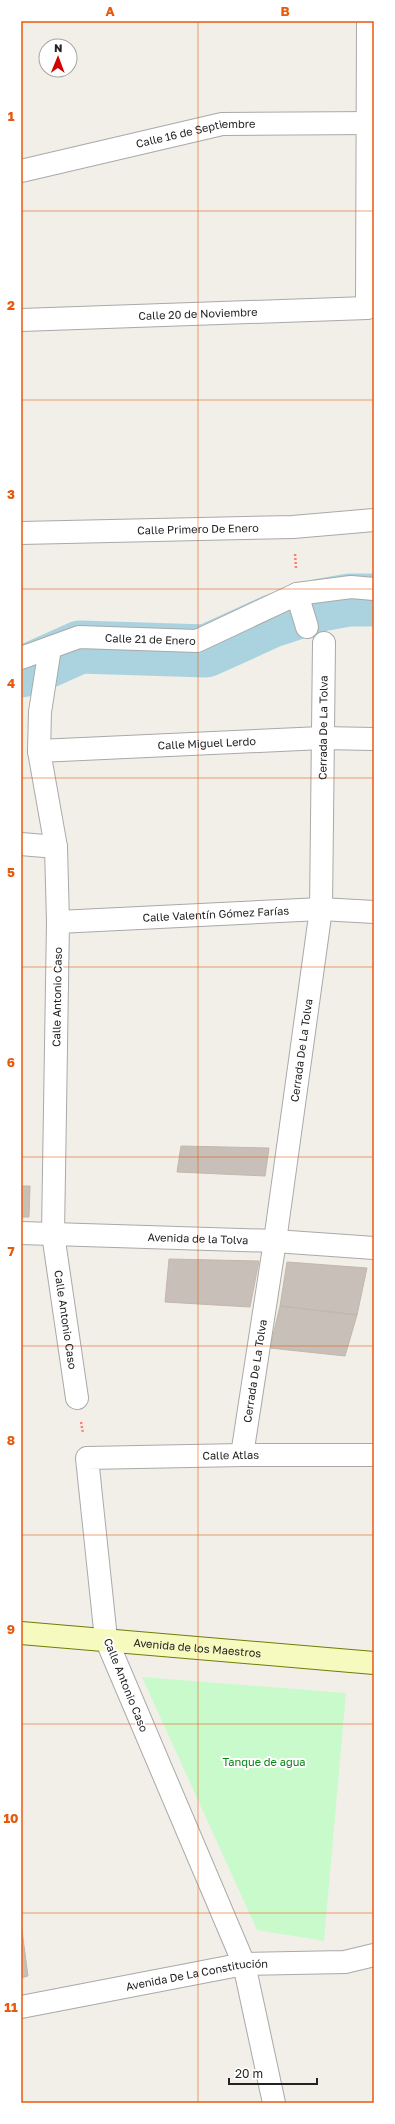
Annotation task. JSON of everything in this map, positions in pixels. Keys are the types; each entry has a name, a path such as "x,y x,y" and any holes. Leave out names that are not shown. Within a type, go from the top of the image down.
{"main road":[{"name":"Avenida de los Maestros","path":"21,1633 106,1639 374,1663"}],"street":[{"path":"368,21 370,123 370,307"},
{"name":"Calle 16 de Septiembre","path":"21,170 222,124 370,123"},
{"name":"Calle 20 de Noviembre","path":"21,320 370,307"},
{"name":"Calle Primero De Enero","path":"21,533 293,527 374,520"},
{"name":"Calle 21 de Enero","path":"21,658 79,637 197,641 297,594 351,587 374,589"},
{"path":"297,594 307,627"},
{"name":"Cerrada De La Tolva","path":"242,1455 275,1241 321,909 324,643"},
{"name":"Calle Antonio Caso","path":"50,648 44,688 30,712 39,751 56,847 58,922 53,1234 78,1398"},
{"name":"Calle Miguel Lerdo","path":"39,751 322,738 374,739"},
{"path":"21,844 56,847"},
{"name":"Calle Valentín Gómez Farías","path":"58,922 321,909 374,912"},
{"name":"Avenida de la Tolva","path":"21,1233 275,1241 374,1248"},
{"name":"Calle Atlas","path":"87,1458 242,1455 374,1455"},
{"name":"Calle Antonio Caso","path":"87,1458 106,1639 244,1964 274,2103"},
{"name":"Avenida De La Constitución","path":"21,2007 244,1964 345,1962 374,1955"}],"path":[{"path":"293,527 297,594"},
{"path":"78,1398 87,1458"}],"green space":[{"name":"Tanque de agua","path":"142,1677 346,1693 324,1941 257,1930"}],"building":[{"path":"181,1146 269,1148 265,1176 177,1172"},
{"path":"21,1186 30,1186 29,1217 21,1217"},
{"path":"169,1259 259,1261 250,1307 165,1302"},
{"path":"287,1262 367,1268 357,1315 280,1306"},
{"path":"280,1306 357,1315 345,1356 270,1348"},
{"path":"21,1923 28,1976 21,1978"}],"waterway":[{"path":"21,671 33,668 80,647 206,651 272,621 321,605 349,600 374,600"}]}
